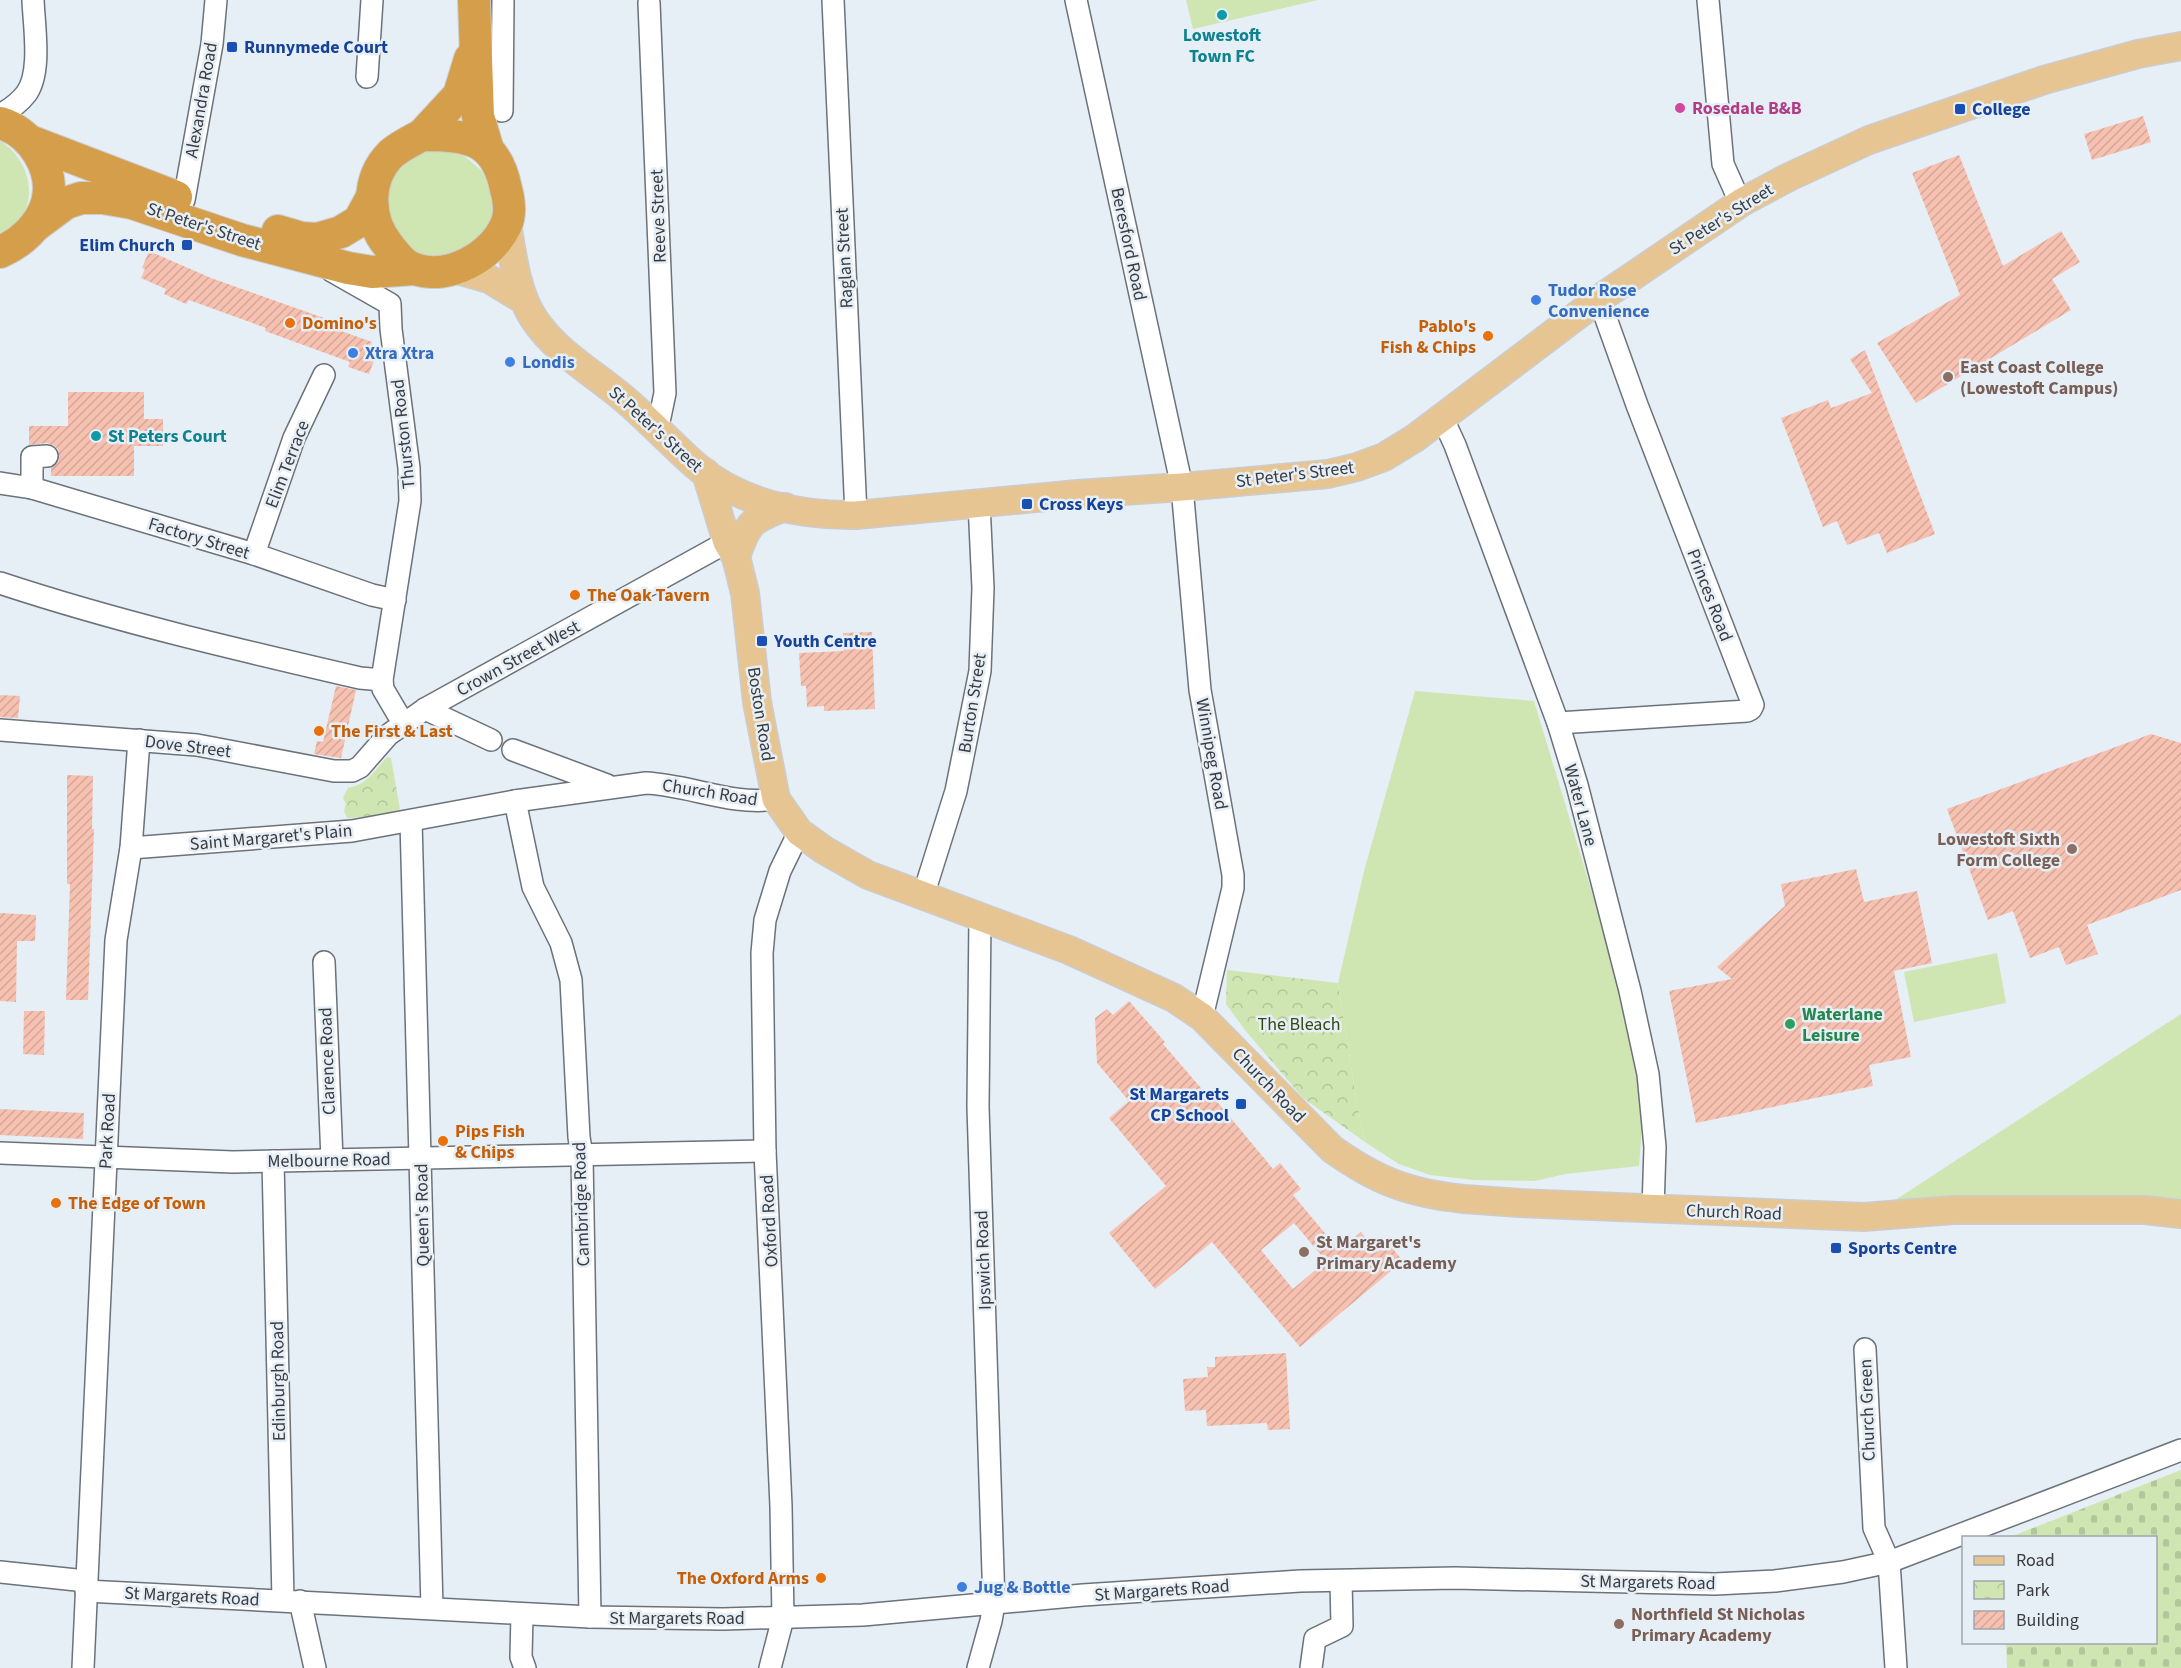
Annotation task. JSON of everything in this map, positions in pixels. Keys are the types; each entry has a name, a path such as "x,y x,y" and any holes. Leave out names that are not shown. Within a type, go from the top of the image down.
{"highway":[{"path":"474,0 478,116 488,150"},
{"path":"422,135 450,135 478,142 497,160 503,174 509,201 507,224 497,239 484,251 471,262 454,269 434,271 414,269 399,259 382,237 371,199 376,177 391,154 403,144 422,135 459,95 475,41"},
{"name":"St Peter's Street","path":"0,123 18,130 32,142 184,200 302,238 317,239 341,232 359,220 371,199"},
{"path":"13,247 48,200 48,186 41,155 32,142"},
{"name":"St Peter's Street","path":"13,247 66,203 81,198 103,198 132,203 242,240 372,272 414,269"}],"main road":[{"name":"St Peter's Street","path":"507,224 522,298 534,320 553,342 621,396 706,473 762,503 831,516 856,515 1328,474 1384,457 1415,438 1599,299 1742,202 1789,177 1869,140 2044,80 2138,54 2181,46"},
{"name":"St Peter's Street","path":"454,269 489,279 522,298"},
{"name":"Boston Road","path":"706,473 734,548 745,593 757,702 776,799"},
{"path":"734,548 752,522 785,507"},
{"name":"Church Road","path":"776,799 800,832 824,850 868,875 1069,950 1174,998 1202,1017 1332,1149 1381,1180 1405,1189 1435,1196 1520,1203 1863,1217 1953,1210 2145,1210 2181,1214"}],"street":[{"path":"0,116 26,95 32,83 35,60 33,0"},
{"name":"Alexandra Road","path":"184,200 212,44 216,0"},
{"path":"367,76 372,0"},
{"path":"502,111 503,0"},
{"name":"Raglan Street","path":"833,0 856,515"},
{"name":"Beresford Road","path":"1076,0 1182,487"},
{"path":"1708,0 1723,164 1742,202"},
{"name":"Reeve Street","path":"649,3 665,393 660,417 654,426"},
{"name":"Thurston Road","path":"307,257 390,304 391,329 409,468 410,501 382,680"},
{"name":"Princes Road","path":"1558,723 1747,711 1753,705 1637,405 1599,299"},
{"name":"Elim Terrace","path":"254,554 294,438 324,375"},
{"name":"Water Lane","path":"1442,417 1455,445 1558,723 1577,785 1627,980 1648,1074 1655,1147 1653,1209"},
{"path":"32,488 32,457 47,456"},
{"name":"Factory Street","path":"0,483 32,488 254,554 372,596 395,600"},
{"name":"Winnipeg Road","path":"1182,487 1200,690 1233,875 1233,888 1202,1017"},
{"name":"Burton Street","path":"923,896 957,791 980,671 983,588 979,503"},
{"name":"Crown Street West","path":"368,757 388,735 425,709 734,548"},
{"path":"0,583 137,625 360,678 382,680 383,689 403,723"},
{"path":"425,709 491,740"},
{"name":"Dove Street","path":"0,730 197,745 334,771 352,771 360,767 368,757"},
{"name":"Park Road","path":"83,1668 116,940 131,848 139,740"},
{"path":"513,750 610,787"},
{"name":"Church Road","path":"411,821 515,801 646,783 667,784 742,800 776,799"},
{"name":"Cambridge Road","path":"515,801 533,887 561,943 571,980 579,1137 582,1156 590,1617"},
{"name":"Saint Margaret's Plain","path":"131,848 352,831 411,821"},
{"name":"Queen's Road","path":"411,821 432,1608"},
{"name":"Oxford Road","path":"770,1668 783,1618 781,1506 765,1151 762,952 765,920 780,871 800,832"},
{"name":"Ipswich Road","path":"978,1668 994,1604 978,1107 980,917"},
{"name":"Clarence Road","path":"324,962 332,1160"},
{"name":"Melbourne Road","path":"0,1153 233,1162 765,1151"},
{"name":"Edinburgh Road","path":"273,1161 292,1601 315,1668"},
{"name":"Church Green","path":"1865,1349 1874,1528 1889,1562 1896,1668"},
{"name":"St Margarets Road","path":"0,1572 86,1586 292,1601 590,1617 783,1618 863,1615 1083,1595 1300,1581 1455,1578 1715,1584 1775,1581 1843,1572 1889,1562 2181,1450"},
{"path":"1311,1668 1315,1639 1342,1626 1341,1581"},
{"path":"522,1614 521,1656 525,1668"}],"green space":[{"name":"Lowestoft Town FC","path":"1186,0 1318,0 1193,29"},
{"path":"0,141 17,157 23,167 29,189 25,212 16,224 0,237"},
{"path":"427,151 451,151 463,155 482,171 493,194 492,218 488,230 461,255 425,258 403,247 383,204 397,170 408,159"},
{"path":"1415,691 1534,701 1606,939 1637,1054 1644,1101 1639,1166 1565,1174 1535,1181 1474,1180 1430,1175 1399,1164 1365,1142 1338,983 1364,871"},
{"path":"387,757 391,758 400,809 347,818 343,798 348,788 366,780"},
{"path":"1997,953 2006,1003 1914,1022 1904,972"},
{"name":"The Bleach","path":"1227,970 1338,983 1365,1142 1303,1098 1245,1030 1226,1004"},
{"path":"2181,1014 2181,1204 1892,1202"},
{"path":"2181,1470 2181,1668 2007,1668 2006,1644 2157,1644 2157,1536 2013,1536"}],"building":[{"path":"2143,116 2151,142 2092,160 2084,134"},
{"path":"1959,155 2003,266 2061,231 2080,262 2052,279 2071,310 1916,403 1877,343 1960,295 1912,173"},
{"path":"149,251 211,278 335,322 333,328 372,342 368,352 376,355 369,374 348,367 350,362 265,331 266,328 189,300 186,304 164,294 166,289 141,278 145,269 142,268"},
{"path":"1865,350 1935,534 1887,553 1879,533 1847,545 1837,521 1823,527 1781,418 1828,400 1831,408 1872,393 1850,359"},
{"name":"St Peters Court","path":"68,392 144,392 144,419 163,419 163,446 134,446 134,476 51,476 51,468 59,461 58,449 47,443 29,445 29,426 68,426"},
{"path":"872,632 875,709 824,711 824,706 807,707 806,686 801,686 799,653 844,651 843,633"},
{"path":"336,686 356,690 341,758 314,754 317,741 323,742"},
{"path":"0,695 20,696 18,718 0,717"},
{"name":"Lowestoft Sixth Form College","path":"2151,734 2181,743 2181,890 2087,925 2098,954 2066,965 2059,947 2030,958 2013,911 1988,920 1947,809"},
{"path":"67,775 93,776 92,829 94,829 88,1000 66,1000 70,884 67,884"},
{"name":"Waterlane Leisure","path":"1856,869 1864,902 1917,891 1932,963 1894,971 1911,1057 1869,1065 1873,1086 1696,1123 1669,991 1732,979 1717,967 1785,906 1781,884"},
{"path":"0,913 36,915 35,941 17,941 16,1002 0,1001"},
{"path":"1129,1001 1165,1042 1163,1044 1207,1095 1210,1093 1273,1169 1280,1163 1301,1189 1293,1195 1339,1250 1361,1232 1377,1252 1388,1243 1403,1261 1300,1347 1212,1242 1155,1289 1109,1233 1166,1186 1109,1118 1129,1101 1097,1063 1095,1018 1107,1009 1113,1015","holes":["1294,1223 1326,1261 1293,1289 1261,1250"]},
{"path":"24,1011 45,1011 44,1055 23,1054"},
{"path":"0,1109 84,1113 83,1139 0,1135"},
{"path":"1286,1353 1290,1429 1268,1430 1267,1423 1207,1426 1206,1410 1185,1411 1183,1379 1208,1377 1207,1367 1215,1367 1215,1357"}],"place":[{"name":"Lowestoft Town FC","path":"1222,15"},
{"name":"Runnymede Court","path":"232,47"},
{"name":"Rosedale B&B","path":"1680,108"},
{"name":"College","path":"1960,109"},
{"name":"Elim Church","path":"187,245"},
{"name":"Tudor Rose Convenience","path":"1536,300"},
{"name":"Domino's","path":"290,323"},
{"name":"Pablo's Fish & Chips","path":"1488,336"},
{"name":"Xtra Xtra","path":"353,353"},
{"name":"Londis","path":"510,362"},
{"name":"East Coast College (Lowestoft Campus)","path":"1948,377"},
{"name":"St Peters Court","path":"96,436"},
{"name":"Cross Keys","path":"1027,504"},
{"name":"The Oak Tavern","path":"575,595"},
{"name":"Youth Centre","path":"762,641"},
{"name":"The First & Last","path":"319,731"},
{"name":"Lowestoft Sixth Form College","path":"2072,849"},
{"name":"Waterlane Leisure","path":"1790,1024"},
{"name":"St Margarets CP School","path":"1241,1104"},
{"name":"Pips Fish & Chips","path":"443,1141"},
{"name":"The Edge of Town","path":"56,1203"},
{"name":"Sports Centre","path":"1836,1248"},
{"name":"St Margaret's Primary Academy","path":"1304,1252"},
{"name":"The Oxford Arms","path":"821,1578"},
{"name":"Jug & Bottle","path":"962,1587"},
{"name":"Northfield St Nicholas Primary Academy","path":"1619,1624"}]}
